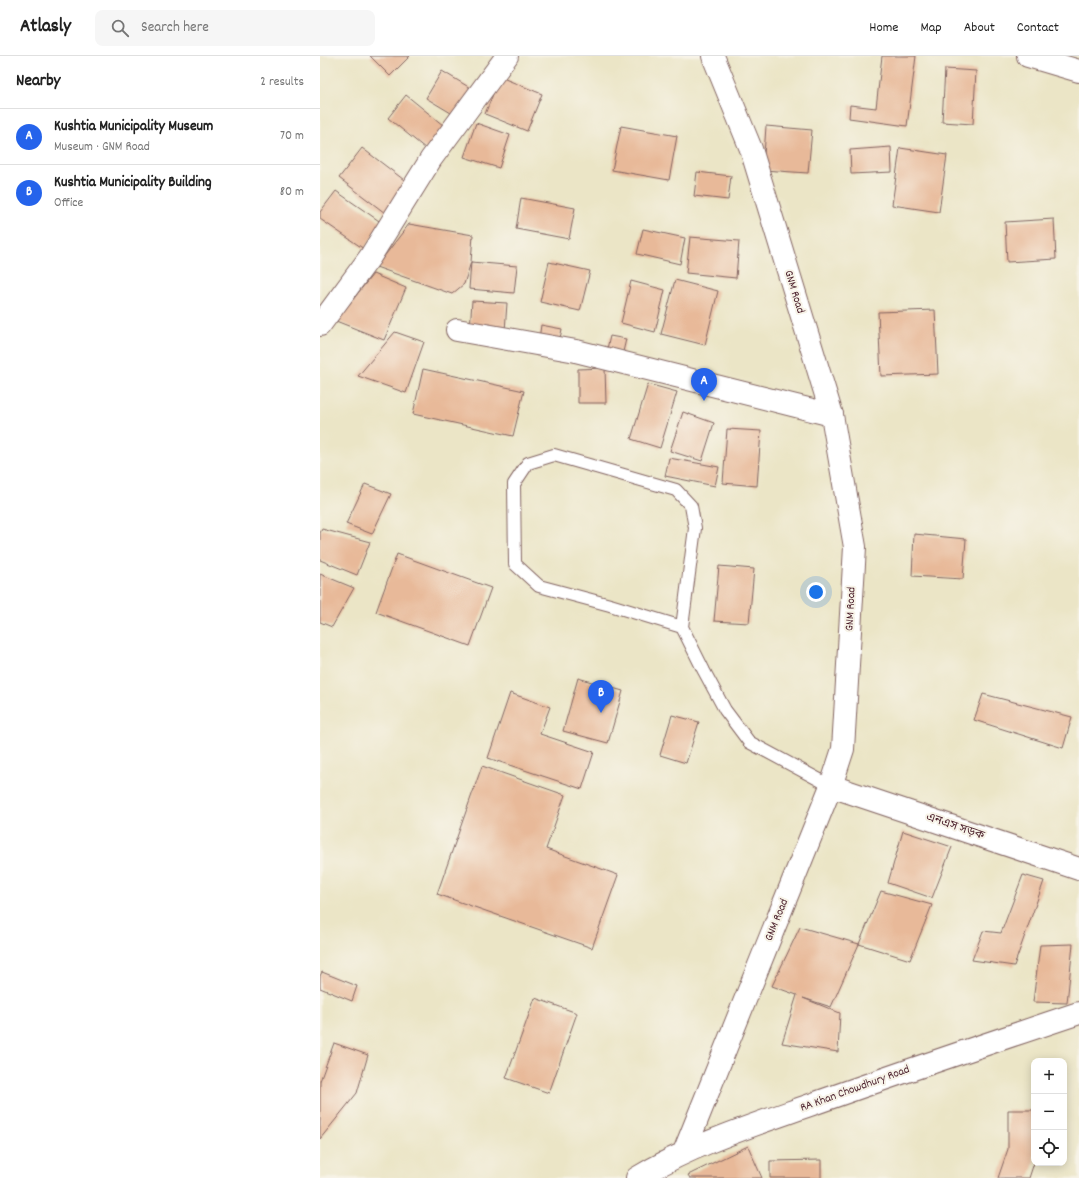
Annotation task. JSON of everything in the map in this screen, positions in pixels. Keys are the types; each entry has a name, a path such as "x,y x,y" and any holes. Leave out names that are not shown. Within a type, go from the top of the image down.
{"street":[{"path":"320,325 370,256 431,159 507,56"},
{"name":"GNM Road","path":"684,1152 832,786 843,750 855,547 832,415 751,149 713,56"},
{"path":"1028,56 1079,71"},
{"path":"457,330 576,350 832,415"},
{"name":"এনএস সড়ক","path":"832,786 1079,869"},
{"name":"RA Khan Chowdhury Road","path":"637,1178 661,1163 717,1138 906,1071 1079,1013"}],"lane":[{"path":"682,627 610,605 539,586 515,564 514,484 528,463 554,455 676,490 691,506 695,528 682,627 724,710 749,742 832,786"}],"building":[{"path":"370,56 410,56 390,76"},
{"path":"882,56 916,56 907,126 849,118 850,105 876,108"},
{"path":"945,69 976,71 973,124 942,122"},
{"path":"442,71 472,89 456,116 426,98"},
{"path":"500,77 542,94 527,131 485,114"},
{"path":"406,95 449,130 431,153 388,118"},
{"path":"476,123 510,135 499,168 464,157"},
{"path":"621,126 677,136 669,180 612,170"},
{"path":"766,126 812,130 808,173 763,170"},
{"path":"891,147 892,172 851,174 850,150"},
{"path":"362,148 412,186 389,216 339,178"},
{"path":"900,148 947,155 939,212 892,205"},
{"path":"697,172 731,176 728,200 694,196"},
{"path":"336,191 382,223 364,249 320,219 320,212"},
{"path":"521,198 575,208 569,239 516,229"},
{"path":"1054,219 1056,259 1007,262 1005,222"},
{"path":"409,224 473,235 471,262 464,284 452,294 376,267"},
{"path":"643,229 685,238 680,264 637,254"},
{"path":"690,237 739,241 736,278 686,273"},
{"path":"471,262 517,266 514,293 469,289"},
{"path":"549,262 590,271 580,311 540,302"},
{"path":"373,274 406,288 384,340 336,321"},
{"path":"675,280 718,291 705,345 661,334"},
{"path":"631,281 665,290 655,332 621,323"},
{"path":"472,301 507,303 505,331 470,329"},
{"path":"935,310 938,374 881,376 878,312"},
{"path":"541,325 562,329 559,343 539,339"},
{"path":"395,332 424,342 406,393 358,376"},
{"path":"610,336 626,339 623,352 607,349"},
{"path":"605,368 606,403 578,403 578,369"},
{"path":"423,369 524,391 513,436 413,414"},
{"path":"648,384 677,392 660,448 631,439"},
{"path":"683,412 714,423 702,461 670,451"},
{"path":"727,429 761,431 757,486 723,483"},
{"path":"669,458 719,467 715,486 665,476"},
{"path":"365,484 391,494 372,534 346,524"},
{"path":"322,529 370,542 357,575 320,560 320,533"},
{"path":"914,534 966,539 963,579 912,576"},
{"path":"397,554 491,588 470,646 376,612"},
{"path":"719,566 754,569 749,623 714,621"},
{"path":"320,574 354,588 332,627 320,622"},
{"path":"578,678 623,691 608,743 563,731"},
{"path":"510,693 550,707 540,734 594,752 582,789 488,758"},
{"path":"983,694 1072,717 1063,748 974,720"},
{"path":"672,715 699,722 686,763 660,755"},
{"path":"482,766 565,795 546,849 618,875 592,948 437,894"},
{"path":"903,831 952,847 932,898 888,883"},
{"path":"1023,875 1044,881 1014,966 972,960 983,931 1001,933"},
{"path":"881,891 932,905 910,960 859,944"},
{"path":"800,927 859,944 831,1007 803,998 840,1013 838,1052 782,1043 797,995 772,986"},
{"path":"1073,944 1067,1003 1033,1002 1040,945"},
{"path":"322,972 357,986 352,1001 320,988 320,976"},
{"path":"535,998 577,1013 549,1093 506,1078"},
{"path":"334,1043 368,1055 357,1093 320,1139 320,1081"},
{"path":"1008,1110 1031,1110 1031,1166 1033,1166 1029,1178 998,1178 1008,1149"},
{"path":"748,1146 762,1178 690,1178 688,1175"},
{"path":"821,1160 821,1178 770,1178 770,1161"}],"place":[{"name":"Kushtia Municipality Museum","path":"704,401"},
{"name":"Kushtia Municipality Building","path":"601,713"}]}
